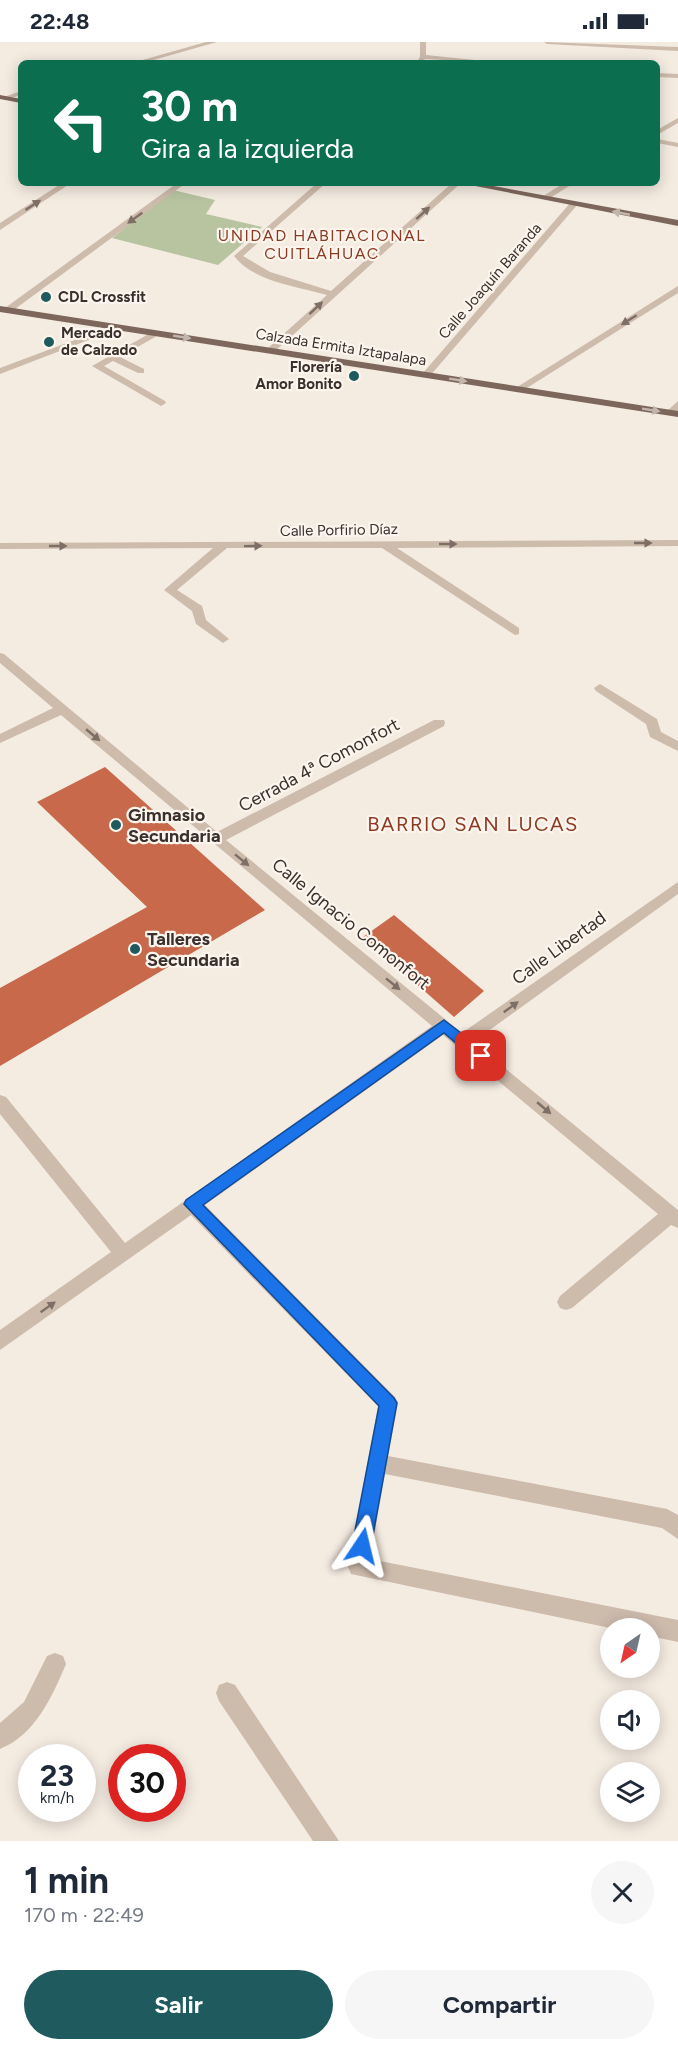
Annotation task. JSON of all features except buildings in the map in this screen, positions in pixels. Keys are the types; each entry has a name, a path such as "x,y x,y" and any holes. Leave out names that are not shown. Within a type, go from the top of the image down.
{"main road":[{"path":"2,97 18,100"},
{"path":"480,186 678,223"},
{"name":"Calzada Ermita Iztapalapa","path":"4,310 519,389 676,410"}],"street":[{"path":"146,60 214,42"},
{"path":"421,60 423,42"},
{"path":"547,42 678,49"},
{"path":"660,75 678,76"},
{"path":"2,97 18,94"},
{"path":"660,131 678,120"},
{"path":"660,142 678,145"},
{"path":"0,227 62,186"},
{"path":"4,310 179,186"},
{"path":"318,186 238,256 241,261 266,273 332,294"},
{"path":"270,351 454,186"},
{"path":"544,198 565,186"},
{"name":"Calle Joaquín Baranda","path":"426,375 574,204"},
{"path":"519,389 678,289"},
{"path":"157,333 97,366 161,403"},
{"path":"0,370 99,334"},
{"path":"114,357 141,371"},
{"path":"384,544 515,631"},
{"name":"Calle Porfirio Díaz","path":"0,546 675,545"},
{"path":"223,546 170,590 198,609 200,621 223,639"},
{"name":"Calle Ignacio Comonfort","path":"0,657 216,839 675,1217"},
{"path":"600,688 652,722 656,734 678,747"},
{"path":"0,739 62,709"},
{"name":"Cerrada 4ª Comonfort","path":"216,839 439,723"},
{"name":"Calle Libertad","path":"463,1041 678,887"},
{"path":"0,1341 444,1026"},
{"path":"0,1102 123,1254"},
{"path":"192,1204 388,1403 358,1567 678,1630"},
{"path":"566,1302 675,1217"},
{"path":"377,1463 667,1519 678,1529"},
{"path":"0,1738 32,1710 55,1664"},
{"path":"227,1693 327,1841"}],"green space":[{"path":"173,190 215,200 206,214 262,227 218,265 112,238"}],"place":[{"name":"CDL Crossfit","path":"46,297"},
{"name":"Mercado de Calzado","path":"49,342"},
{"name":"Florería Amor Bonito","path":"354,376"},
{"name":"Gimnasio Secundaria","path":"116,825"},
{"name":"Talleres Secundaria","path":"135,949"}],"district":[{"name":"UNIDAD HABITACIONAL CUITLÁHUAC","path":"322,244"},
{"name":"BARRIO SAN LUCAS","path":"473,824"}],"route":[{"path":"362,1546 388,1403 192,1204 444,1026 481,1056"}]}
